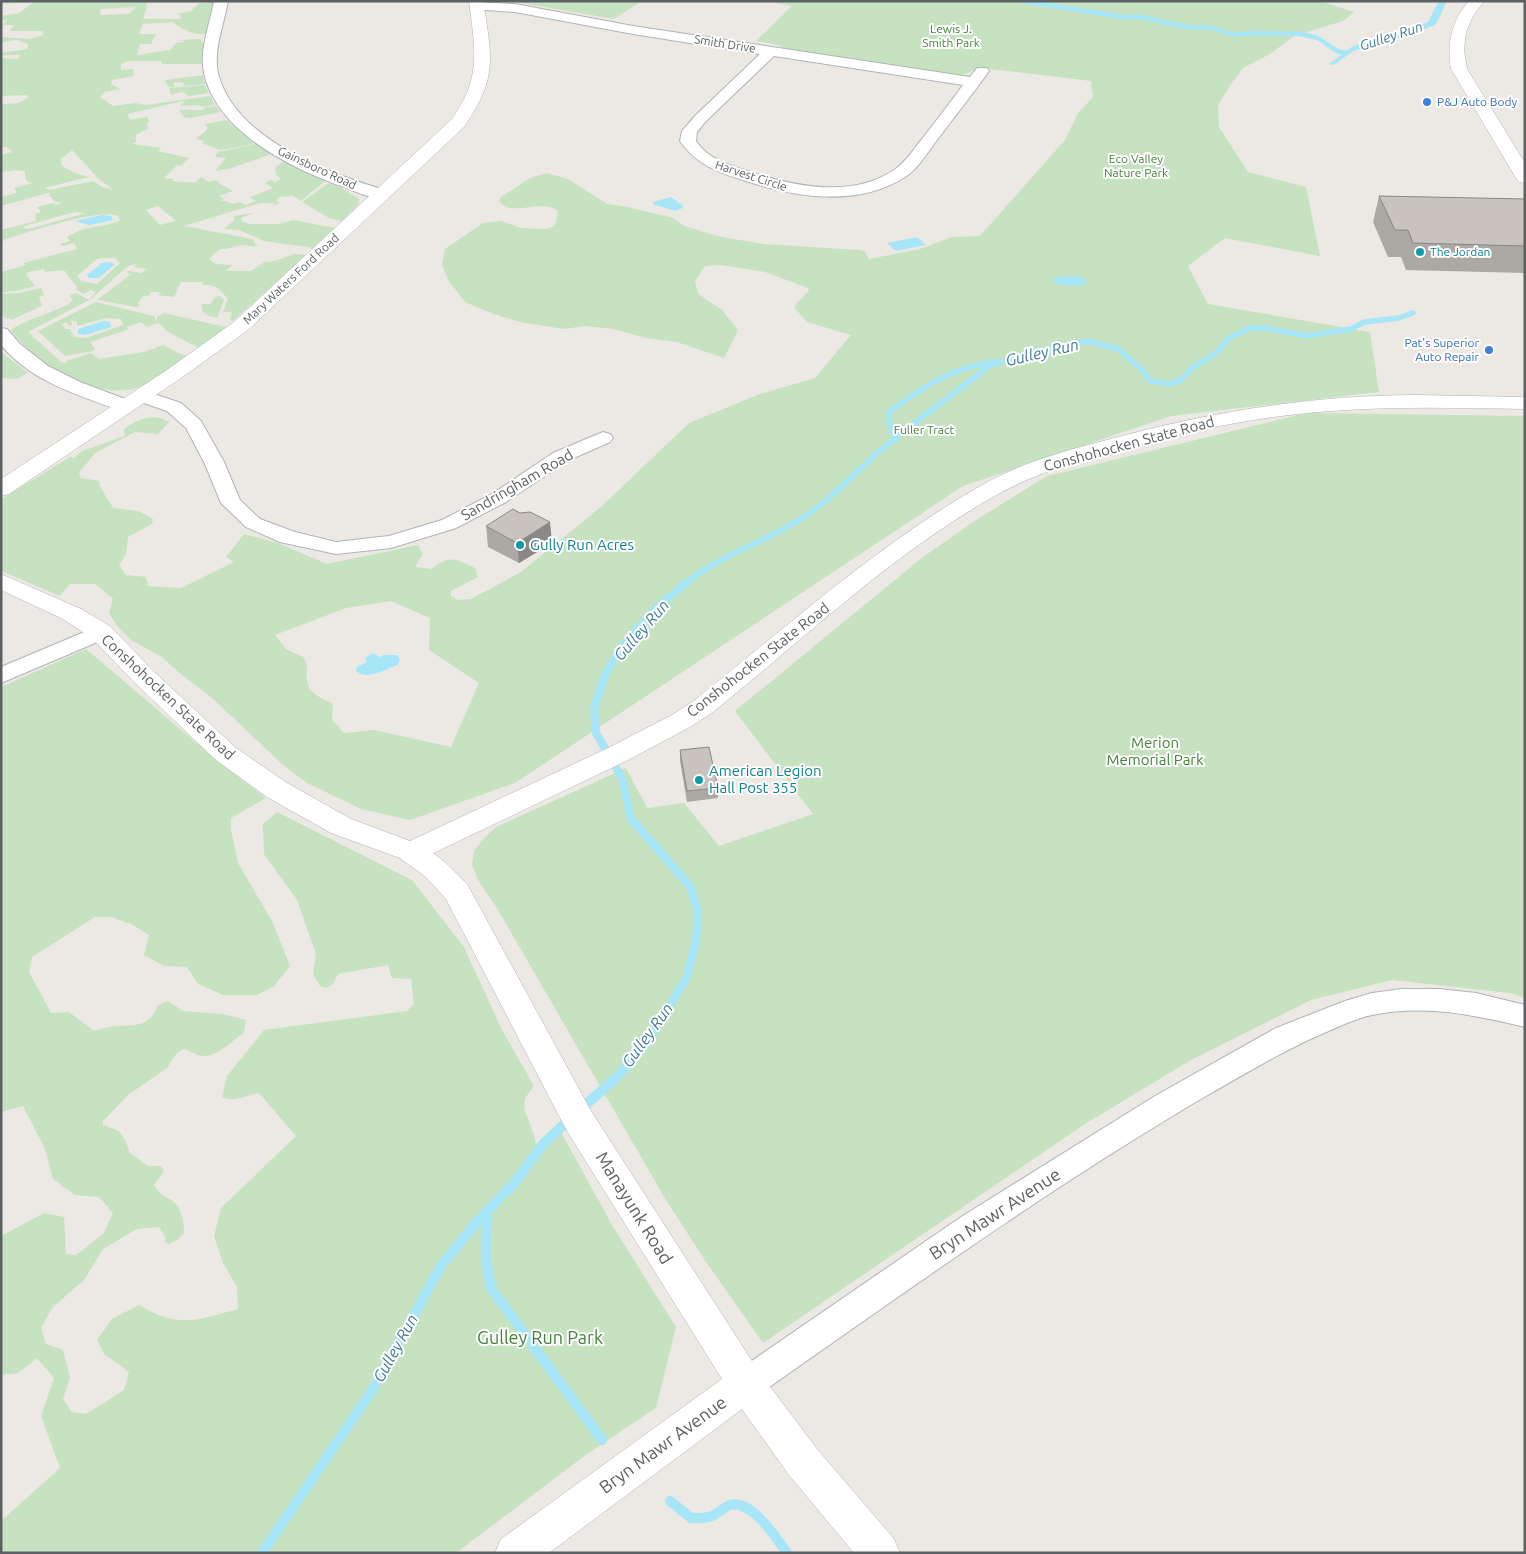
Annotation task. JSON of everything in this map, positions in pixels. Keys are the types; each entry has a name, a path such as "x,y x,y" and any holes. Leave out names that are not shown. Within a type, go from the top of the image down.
{"main road":[{"path":"1477,1 1465,16 1457,35 1456,48 1459,69 1525,178"},
{"name":"Mary Waters Ford Road","path":"1,489 134,401 241,326 458,123 474,100 482,80 484,67 477,4"},
{"name":"Conshohocken State Road","path":"1,581 66,610 101,632 143,676 226,754 277,790 341,826 411,852 666,730 704,706 893,554 972,500 1025,472 1070,456 1129,440 1207,422 1272,410 1369,403 1525,403"},
{"name":"Manayunk Road","path":"411,852 436,870 456,892 575,1115 746,1384 803,1462 880,1553"},
{"name":"Bryn Mawr Avenue","path":"515,1553 746,1384"}],"street":[{"name":"Gainsboro Road","path":"220,1 211,49 211,69 216,88 231,112 262,140 290,158 345,183 382,194"},
{"name":"Smith Drive","path":"477,4 515,8 633,30 974,82"},
{"name":"Harvest Circle","path":"771,51 701,118 690,131 688,141 700,157 715,164 771,185 792,189 844,190 874,184 899,174 913,160 984,69"},
{"name":"Sandringham Road","path":"1,333 19,354 40,371 72,386 134,401 174,407 194,425 206,445 231,503 252,522 288,537 336,548 391,542 449,524 499,498 560,458 603,438"},
{"path":"1,676 101,632"},
{"name":"Bryn Mawr Avenue","path":"746,1384 972,1227 1166,1105 1286,1036 1345,1012 1372,1004 1402,1000 1439,1000 1476,1004 1525,1016"}],"green space":[{"path":"1,1 146,1 147,7 143,19 180,19 181,16 177,14 191,11 199,3 213,2 206,34 188,31 173,22 143,24 139,34 156,34 151,44 140,44 137,55 170,50 176,43 186,41 176,40 201,39 201,42 204,43 202,64 162,64 161,61 128,61 121,64 121,70 134,69 133,76 112,80 111,84 120,89 105,92 100,97 113,106 135,103 146,105 210,96 215,105 200,107 198,105 179,106 184,103 183,101 127,114 130,120 147,117 150,122 146,123 149,128 136,135 136,142 132,144 161,148 158,151 189,158 181,166 177,165 164,178 174,179 172,181 195,183 201,177 209,182 216,180 233,191 219,196 224,199 220,201 232,204 240,202 246,205 256,201 250,197 273,188 265,183 281,179 276,174 275,168 284,161 325,181 301,201 293,196 280,197 276,201 280,203 243,217 241,218 242,221 249,224 279,224 293,220 335,228 314,248 264,241 239,230 225,229 234,221 234,216 253,213 274,205 273,203 260,203 184,226 253,239 255,244 258,245 241,245 220,249 209,259 216,264 232,265 226,271 251,271 264,262 275,261 294,254 306,255 233,321 230,320 232,312 223,312 228,298 215,286 202,285 203,282 181,282 174,297 157,295 162,292 150,292 150,295 142,297 138,304 140,305 136,307 97,300 130,275 128,271 141,273 147,269 134,267 136,264 128,266 91,299 96,292 90,290 84,294 75,289 78,288 67,272 59,270 45,272 44,269 28,272 26,274 35,286 16,291 1,292 1,272 26,265 23,263 77,249 74,243 63,246 60,244 70,241 67,236 79,231 120,221 118,216 109,214 97,215 12,237 4,240 1,244 1,230 36,221 35,214 41,212 37,207 53,203 57,205 62,202 55,202 49,195 51,193 48,193 1,206 1,197 17,193 14,188 33,183 28,182 25,178 25,171 1,172 1,155 12,152 7,147 1,147 1,104 18,103 28,98 27,95 1,96 1,58 17,59 20,55 1,55 1,53 27,49 28,44 18,40 1,42 1,37 30,39 43,35 43,31 9,31 14,25 3,25 7,20 1,20 1,16 19,13 34,2 1,4","holes":["136,7 129,14 100,15 101,9","72,150 97,177 113,190 102,187 93,181 50,190 44,188 89,177 75,173 62,166 61,159","158,206 175,221 160,225 146,210","74,212 86,213 29,229 22,228","115,258 120,263 97,284 81,281 77,276 97,259"]},
{"path":"510,1 642,1 614,19"},
{"path":"764,1 1320,1 1354,12 1343,21 1294,36 1270,54 1243,68 1218,105 1219,127 1248,172 1306,187 1320,256 1225,238 1188,266 1208,304 1370,332 1379,392 1171,416 963,486 515,783 410,820 361,809 307,783 283,765 211,697 162,657 131,640 117,626 109,613 113,599 95,584 70,584 60,596 1,571 1,499 70,457 74,458 82,451 125,436 124,429 134,422 157,417 169,422 158,434 135,432 95,453 79,473 81,478 99,481 113,508 138,511 153,519 152,524 128,537 126,554 119,565 126,575 146,577 148,586 181,588 234,562 226,557 244,534 278,543 327,564 418,545 423,554 415,567 432,569 443,561 458,560 475,568 478,577 451,591 451,596 458,600 471,599 521,572 602,506 689,423 760,394 815,378 851,335 807,322 794,307 809,290 808,288 765,272 721,265 705,266 695,281 698,294 722,310 738,330 724,358 677,342 646,338 614,329 585,326 564,329 520,322 488,312 465,302 448,280 442,265 445,249 483,223 501,221 521,228 546,229 552,227 556,223 558,211 544,206 511,208 504,206 499,201 501,197 530,178 547,173 568,179 607,204 673,218 684,226 721,237 764,244 858,250 864,251 869,259 920,249 952,237 980,236 1065,140 1078,113 1093,97 1091,81 982,68 961,75 785,50 779,45 756,41 792,6","holes":["391,601 430,618 429,650 479,683 451,747 374,730 344,733 332,720 333,704 316,695 310,689 307,680 307,667 303,657 286,649 275,635 346,608"]},
{"path":"203,75 205,84 183,86 184,83 174,82 174,87 169,87 165,80"},
{"path":"205,85 209,93 189,96 182,92 171,95 169,88"},
{"path":"216,106 221,112 190,118 184,117 179,110 200,110"},
{"path":"227,120 254,143 220,150 202,143 204,141 196,139 207,130 207,126 204,124"},
{"path":"255,144 272,154 228,169 215,171 226,158 216,157 218,152"},
{"path":"329,183 340,187 359,199 358,205 342,221 329,218 302,202"},
{"path":"41,288 44,295 39,297 42,306 11,320 10,318 6,319 1,312 1,294 18,293"},
{"path":"76,293 89,300 28,332 61,362 65,363 66,361 91,353 99,359 144,352 163,345 187,357 145,385 127,390 109,390 90,386 53,368 22,344 11,330 69,303 73,300 70,295"},
{"path":"220,296 224,300 217,318 208,315 202,310 202,304 210,304 215,297"},
{"path":"96,302 154,316 157,322 157,317 164,313 226,327 199,348 168,332 158,323 147,327 141,322 127,327 129,329 90,342 95,349 93,351 65,356 38,331","holes":["106,318 121,319 123,325 86,338 74,337 70,329 65,329 62,325 66,322 70,326 72,325 71,320 77,322 77,326"]},
{"path":"1,352 28,373 16,379 1,378"},
{"name":"Merion Memorial Park","path":"1307,413 1525,416 1525,998 1510,993 1392,980 1311,1000 1191,1060 1085,1124 763,1343 704,1259 666,1200 498,910 478,880 472,864 474,851 496,827 626,768 647,808 684,803 719,846 813,814 735,711 923,557 976,520 1047,476"},
{"name":"Gulley Run Park","path":"86,649 213,757 266,798 231,818 231,829 238,863 273,923 290,966 274,986 257,995 223,995 198,984 187,967 164,966 144,955 149,935 131,924 110,917 95,917 32,957 29,972 51,1013 69,1012 94,1031 112,1026 134,1025 145,1022 160,1005 168,1001 183,1011 223,1014 246,1020 244,1032 217,1052 204,1056 183,1049 176,1054 167,1068 128,1095 103,1121 103,1125 119,1131 130,1153 148,1166 161,1166 164,1171 154,1185 162,1194 172,1200 179,1209 184,1225 184,1233 177,1240 169,1244 165,1242 166,1238 159,1227 137,1229 103,1249 84,1280 53,1307 41,1328 46,1344 63,1350 70,1377 63,1399 72,1412 86,1414 124,1390 129,1372 104,1354 97,1340 112,1319 139,1305 153,1313 177,1320 199,1319 238,1309 237,1287 223,1263 214,1236 221,1208 296,1136 259,1093 236,1099 222,1097 227,1076 264,1030 407,1011 414,1004 411,979 392,978 388,965 338,974 332,985 326,988 320,986 313,974 316,954 297,900 264,854 263,824 277,812 412,880 464,947 501,1028 534,1086 525,1098 524,1109 534,1135 538,1157 561,1132 612,1225 676,1327 656,1408 587,1454 456,1553 1,1553 1,1521 60,1468 41,1416 54,1378 37,1358 18,1373 1,1375 1,1236 44,1213 64,1217 66,1254 76,1255 103,1234 113,1213 99,1197 75,1195 53,1179 45,1149 23,1106 1,1112 1,687"}],"water":[{"path":"1439,1 1447,1 1436,24 1433,26 1353,51 1334,65 1329,64 1353,46 1403,32 1428,22"},
{"path":"671,197 682,205 683,208 675,211 653,204 653,202"},
{"path":"102,215 111,216 113,220 89,225 75,221"},
{"path":"917,237 926,245 896,251 887,243"},
{"path":"110,262 115,264 99,278 89,278 87,275 102,263"},
{"path":"1077,276 1086,279 1087,283 1068,286 1058,284 1052,280 1057,277"},
{"path":"104,321 110,322 111,327 85,335 78,334 78,329"},
{"path":"373,653 380,657 397,655 400,659 398,665 371,675 361,674 356,671 357,667 367,662 365,658"}],"building":[{"path":"1379,196 1525,199 1525,246 1413,243 1408,230 1395,230"},
{"path":"513,509 520,513 530,512 550,522 517,543 486,526"},
{"name":"American Legion Hall Post 355","path":"709,747 718,788 687,791 680,750"}],"waterway":[{"path":"1021,1 1124,17 1140,17 1187,27 1214,28 1233,35 1256,33 1301,34 1318,38 1337,51 1345,53"},
{"name":"Gulley Run","path":"895,440 989,366 1024,354 1088,341 1118,349 1140,368 1151,381 1170,384 1181,380 1192,368 1216,353 1229,338 1250,328 1266,328 1306,336 1351,329 1364,322 1399,318 1413,313"},
{"path":"895,440 889,421 889,412 914,394 940,379 967,368 997,362"},
{"name":"Gulley Run","path":"685,584 699,573 730,555 779,532 810,513 895,440"},
{"name":"Gulley Run","path":"668,1008 686,979 696,941 698,912 690,886 631,819 622,778 596,733 594,708 605,675 621,647 656,608 686,583"},
{"name":"Gulley Run","path":"581,1109 618,1076 644,1046 669,1007"},
{"name":"Gulley Run","path":"487,1211 516,1181 543,1144 570,1119"},
{"name":"Gulley Run","path":"262,1553 371,1392 441,1266 487,1211"},
{"path":"487,1211 487,1264 491,1288 602,1440"},
{"path":"670,1501 691,1518 705,1518 730,1505 747,1508 763,1521 787,1553"}],"place":[{"name":"P&J Auto Body","path":"1427,102"},
{"name":"The Jordan","path":"1420,252"},
{"name":"Pat's Superior Auto Repair","path":"1489,350"},
{"name":"Gully Run Acres","path":"520,545"},
{"name":"American Legion Hall Post 355","path":"699,780"}],"park label":[{"name":"Lewis J. Smith Park","path":"951,36"},
{"name":"Eco Valley Nature Park","path":"1136,166"},
{"name":"Fuller Tract","path":"924,430"}]}
